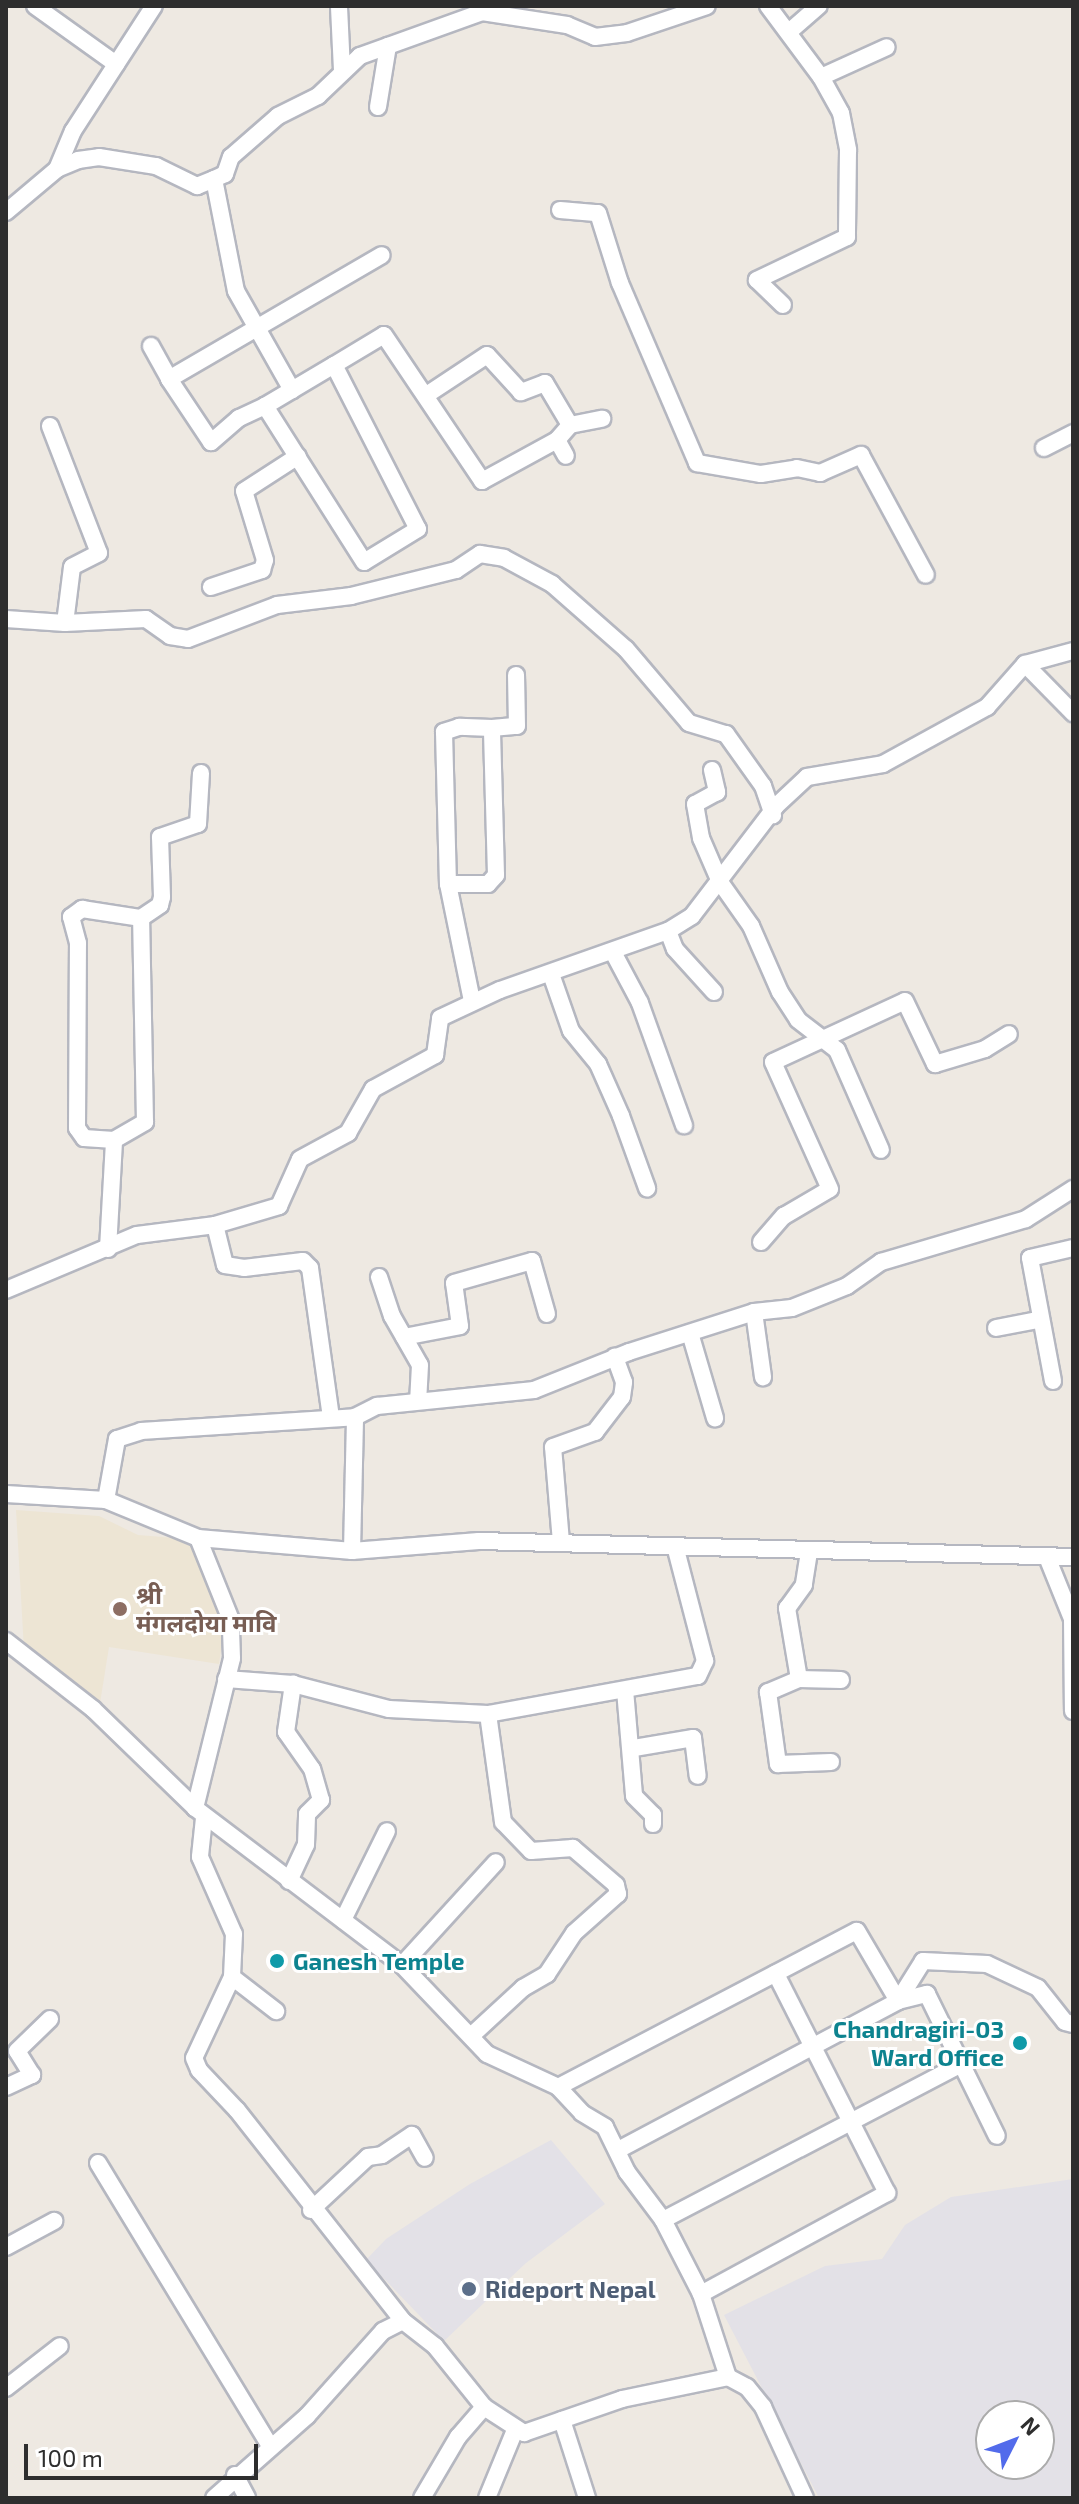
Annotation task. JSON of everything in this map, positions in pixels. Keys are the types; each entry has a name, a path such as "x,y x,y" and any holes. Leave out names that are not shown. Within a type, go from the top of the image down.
{"street":[{"path":"35,6 116,64"},
{"path":"57,169 73,131 154,6"},
{"path":"562,6 567,25"},
{"path":"6,212 57,169 99,157 156,166 197,186 214,179 278,116 318,96 342,70 388,46 483,9 567,25 595,37 627,33 707,6"},
{"path":"768,6 790,31 821,77 841,113 848,150 847,237 757,280 783,305"},
{"path":"790,31 819,6"},
{"path":"339,7 342,70"},
{"path":"378,107 388,46"},
{"path":"821,77 887,47"},
{"path":"214,179 236,291 292,390"},
{"path":"560,210 598,213 620,283 697,463 761,474 797,468 820,473 861,455 926,575"},
{"path":"169,379 255,326 382,255"},
{"path":"151,346 211,442 239,418 265,406 384,335 428,394 482,481 557,440 570,425 602,419"},
{"path":"428,394 487,355 521,392 545,383 570,425"},
{"path":"265,406 364,562 418,529 334,365"},
{"path":"50,426 99,553 72,567 65,623"},
{"path":"1044,448 1073,433"},
{"path":"557,440 566,456"},
{"path":"211,587 262,570 265,560 244,491 298,456"},
{"path":"6,619 65,623 146,619 170,636 188,639 277,605 351,596 456,570 480,554 504,558 552,584 626,649 689,723 726,734 763,786 773,815"},
{"path":"6,1290 137,1235 215,1225 279,1206 300,1159 348,1133 373,1089 435,1055 440,1018 472,1001 614,954 668,931 692,916 807,777 883,764 987,707 1025,664 1073,651"},
{"path":"1025,664 1073,713"},
{"path":"472,1001 448,884 444,732 449,727 517,726 516,675"},
{"path":"448,884 488,884 496,875 492,728"},
{"path":"712,770 717,792 695,804 701,838 720,882 751,926 780,992 798,1020 837,1050 881,1150"},
{"path":"141,918 145,1122 114,1140 84,1138 77,1128 78,943 71,917 82,909 141,918 160,905 160,837 198,824 201,773"},
{"path":"668,931 675,949 714,992"},
{"path":"614,954 640,1003 684,1125"},
{"path":"551,974 571,1031 604,1077 647,1188"},
{"path":"761,1242 784,1216 830,1189 773,1062 820,1037 905,1001 935,1064 985,1049 1009,1034"},
{"path":"108,1249 114,1140"},
{"path":"106,1500 117,1439 141,1431 355,1417 377,1406 534,1390 615,1357 754,1312 792,1308 847,1286 881,1262 1026,1219 1073,1189"},
{"path":"215,1225 225,1265 244,1268 303,1261 310,1268 331,1418"},
{"path":"1053,1381 1038,1320 1030,1258 1073,1248"},
{"path":"404,1337 460,1326 454,1283 532,1261 547,1314"},
{"path":"379,1277 404,1337 420,1365 418,1400"},
{"path":"754,1312 763,1377"},
{"path":"996,1328 1038,1320"},
{"path":"690,1333 715,1418"},
{"path":"561,1542 553,1447 595,1432 622,1397 624,1382 615,1357"},
{"path":"352,1551 355,1417"},
{"path":"6,1494 106,1500 198,1538 352,1551 479,1541 561,1542 676,1550 1073,1557"},
{"path":"198,1538 231,1620 232,1658 199,1813 200,1857 234,1934 232,1977 194,2058 199,2070 237,2110 311,2210 403,2321 466,2379 484,2407 515,2430 524,2433 622,2399 728,2377 747,2387 763,2407 805,2498"},
{"path":"226,1679 293,1684 389,1709 488,1714 698,1676 705,1669 676,1550"},
{"path":"799,1679 787,1608 804,1585 809,1552"},
{"path":"1047,1557 1072,1619 1073,1711"},
{"path":"6,1641 93,1709 199,1813 402,1965 500,2062 558,2087 605,2127 620,2149 627,2172 663,2220 701,2294 728,2377"},
{"path":"831,1762 778,1764 768,1692 799,1679 841,1680"},
{"path":"289,1881 306,1845 307,1814 321,1800 312,1769 286,1732 293,1684"},
{"path":"625,1690 634,1748 634,1796 653,1815 653,1824"},
{"path":"471,2036 523,1988 547,1974 574,1933 618,1894 616,1885 573,1848 531,1851 503,1822 488,1714"},
{"path":"634,1748 693,1738 698,1776"},
{"path":"343,1920 387,1831"},
{"path":"402,1965 496,1862"},
{"path":"558,2087 857,1931 898,2001"},
{"path":"898,2001 923,1961 987,1964 1038,1988 1065,2022 1073,2024"},
{"path":"701,2294 887,2193 776,1974"},
{"path":"232,1977 276,2011"},
{"path":"620,2149 815,2048 898,2001 927,1994 997,2136"},
{"path":"6,2087 32,2075 17,2051 50,2019"},
{"path":"663,2220 962,2064"},
{"path":"311,2210 368,2157 382,2155 412,2135 425,2158"},
{"path":"98,2163 270,2446"},
{"path":"6,2247 54,2221"},
{"path":"214,2498 235,2475 307,2416 383,2331 403,2321"},
{"path":"6,2388 60,2346"},
{"path":"422,2498 458,2437 484,2407"},
{"path":"562,2420 587,2498"},
{"path":"487,2498 515,2430"},
{"path":"235,2475 247,2498"}],"shaded area":[{"name":"श्री मंगलदोया मावि","path":"16,1510 99,1516 138,1535 188,1539 204,1559 225,1622 219,1664 109,1647 97,1722 25,1667"},
{"name":"Rideport Nepal","path":"551,2140 605,2204 526,2263 444,2341 366,2260 386,2239 470,2184"},
{"path":"1073,2179 1073,2498 819,2498 724,2315 825,2266 882,2259 905,2225 951,2197"}],"place":[{"name":"श्री मंगलदोया मावि","path":"120,1609"},
{"name":"Ganesh Temple","path":"277,1961"},
{"name":"Chandragiri-03 Ward Office","path":"1020,2043"},
{"name":"Rideport Nepal","path":"469,2289"}]}
